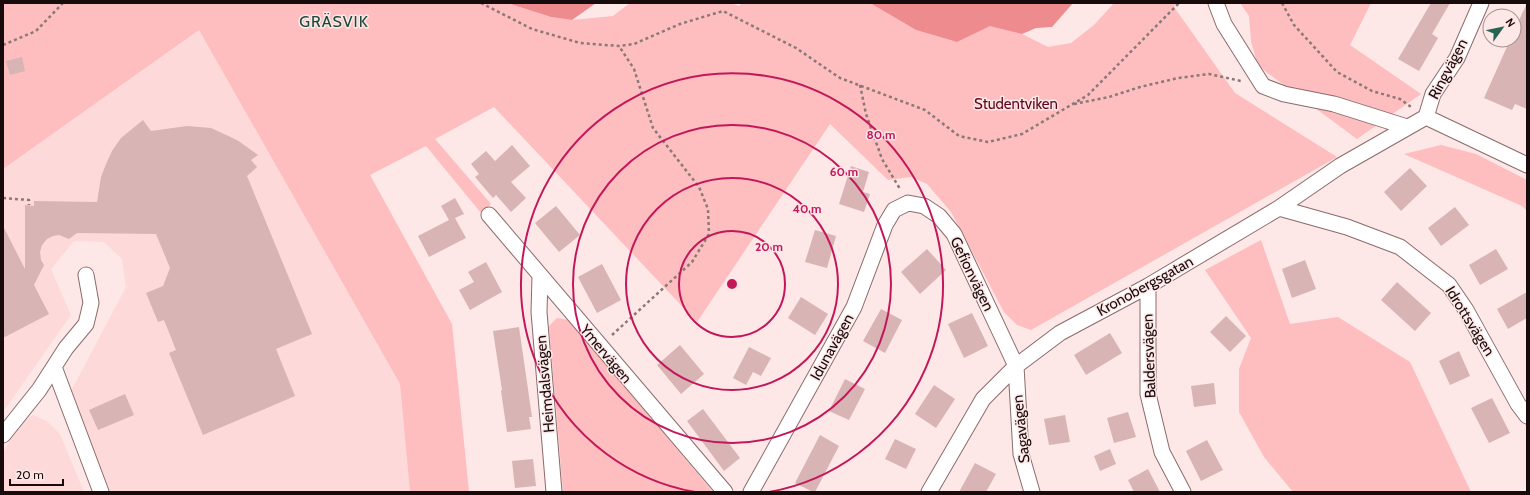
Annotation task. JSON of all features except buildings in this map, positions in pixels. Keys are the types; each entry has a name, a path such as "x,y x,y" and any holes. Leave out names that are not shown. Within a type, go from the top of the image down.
{"street":[{"path":"1216,3 1224,24 1263,86 1284,94 1334,104 1407,127"},
{"name":"Ringvägen","path":"1407,127 1426,117 1433,94 1457,58 1481,3"},
{"path":"1426,117 1527,165"},
{"name":"Kronobergsgatan","path":"929,492 983,399 1016,366 1060,333 1148,286 1279,208 1340,166 1407,127"},
{"name":"Gefionvägen","path":"908,203 924,206 939,216 954,234 1016,366"},
{"name":"Idunavägen","path":"751,492 854,307 885,224 894,210 908,203"},
{"name":"Idrottsvägen","path":"1279,208 1347,227 1400,247 1449,285 1466,310 1518,404 1527,416"},
{"name":"Ymervägen","path":"489,215 599,346 725,492"},
{"path":"3,435 39,390 66,348 86,324 91,303 86,275"},
{"name":"Heimdalsvägen","path":"540,276 539,312 554,492"},
{"name":"Baldersvägen","path":"1148,286 1148,394 1162,452 1183,492"},
{"name":"Sagavägen","path":"1016,366 1021,454 1032,492"},
{"path":"54,367 101,492"}],"path":[{"path":"3,45 36,31 63,3"},
{"path":"481,3 532,29 580,43 619,46 634,44 680,24 723,11 796,48 840,78 925,110 959,136 988,142 1022,134 1088,95 1179,3"},
{"path":"1282,3 1294,25 1337,72 1372,91 1400,99 1426,117"},
{"path":"599,346 692,262 709,234 708,209 699,187 653,128 634,69 619,46"},
{"path":"1072,104 1109,97 1140,87 1171,80 1209,74 1263,86"},
{"path":"860,85 866,114 882,159 908,203"},
{"path":"3,198 28,200 29,206"}],"shaded area":[{"path":"507,3 596,3 572,20 551,17"},
{"path":"870,3 1073,3 1052,27 1036,28 1022,34 990,26 957,42 916,30"},
{"path":"199,30 400,384 410,492 110,492 70,393 126,287 122,259 104,242 74,241 51,269 71,315 3,412 3,169"},
{"path":"33,415 47,421 60,434 84,492 3,492 3,453 19,423"}],"green space":[{"name":"Studentviken","path":"507,3 551,17 572,20 613,16 630,3 731,3 739,6 742,3 870,3 916,30 957,42 990,25 1022,34 1048,47 1071,43 1094,25 1114,3 1176,3 1174,7 1235,93 1337,157 1031,330 1017,325 1004,312 951,212 927,184 911,177 888,180 830,124 697,322 494,107 435,139 491,204 481,213 426,146 370,175 452,324 469,492 410,492 400,384 199,30 3,169 3,4"},
{"path":"1240,3 1371,3 1350,45 1421,94 1357,139 1258,66 1251,41 1249,16"},
{"path":"1441,145 1476,154 1527,180 1527,211 1522,206 1404,154"},
{"path":"1261,240 1290,324 1338,317 1410,362 1471,492 1293,492 1264,457 1239,412 1239,369 1251,338 1205,270"},
{"path":"557,318 569,320 713,492 563,492 549,326"}],"district":[{"name":"GRÄSVIK","path":"334,21"}]}
